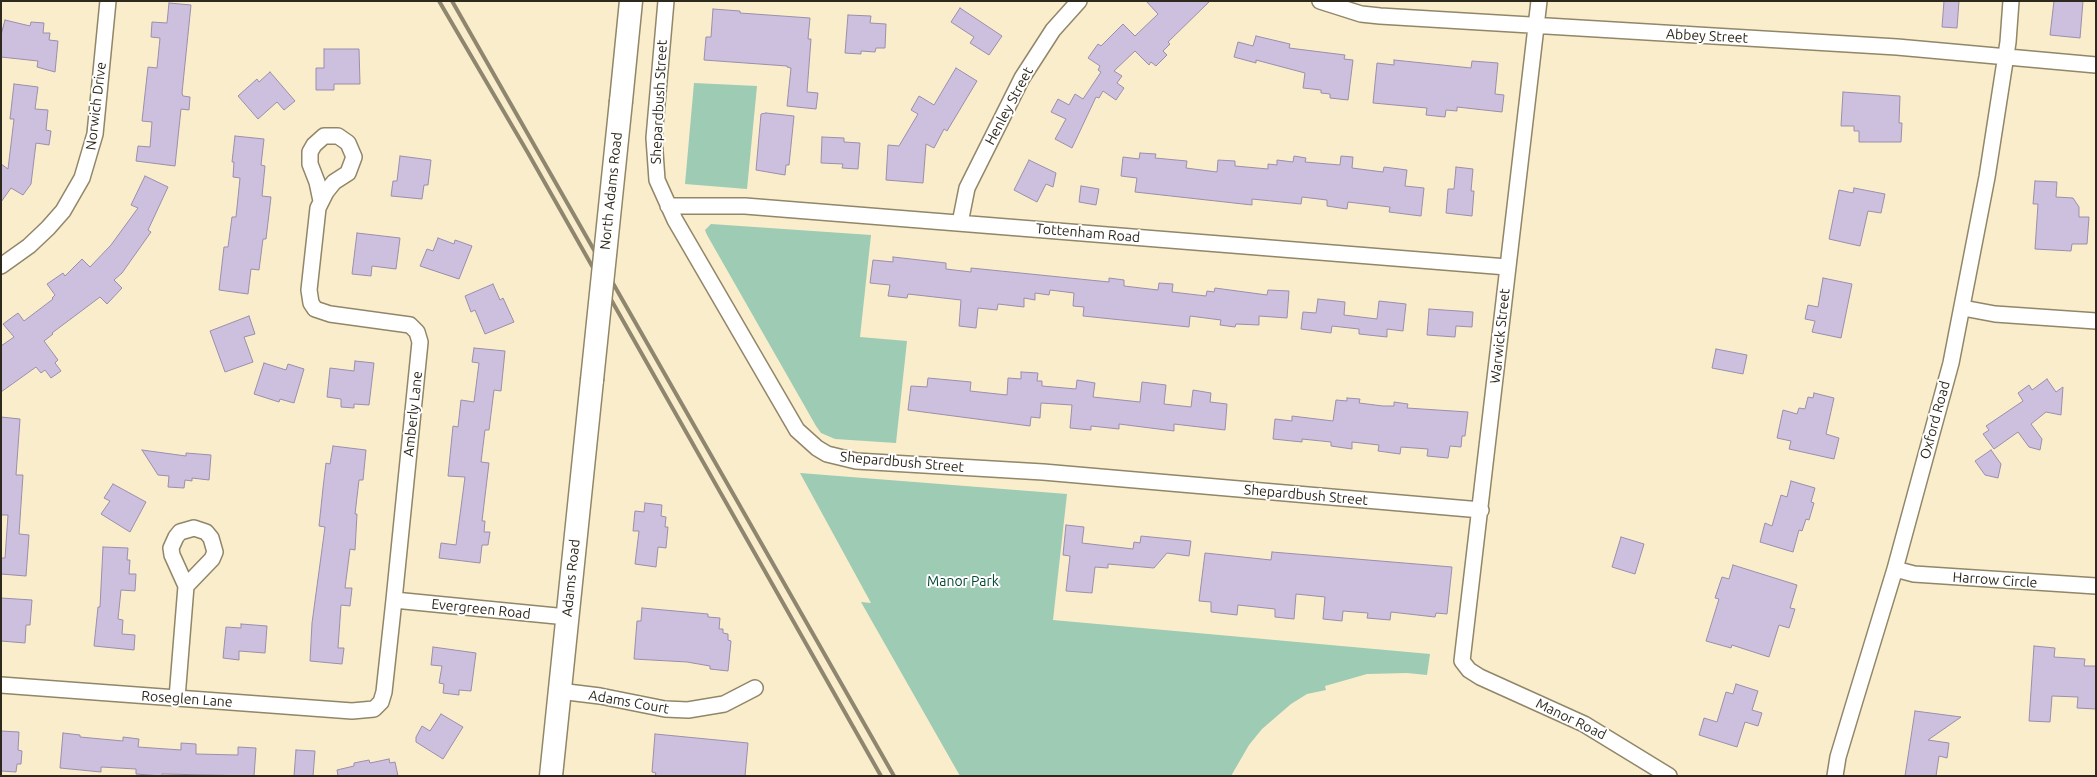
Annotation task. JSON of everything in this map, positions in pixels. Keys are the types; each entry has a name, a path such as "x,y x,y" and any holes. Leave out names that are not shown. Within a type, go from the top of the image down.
{"main road":[{"name":"North Adams Road","path":"592,380 631,1"},
{"name":"Adams Road","path":"551,776 592,380"}],"street":[{"name":"Norwich Drive","path":"1,266 29,246 48,228 63,211 82,178 90,155 94,134 108,1"},
{"name":"Shepardbush Street","path":"666,1 654,156 657,180 668,206 797,430 809,442 828,454 856,461 1052,473 1481,510"},
{"name":"Abbey Street","path":"1320,1 1340,9 1370,15 1897,47 2096,65"},
{"name":"Warwick Street","path":"1469,670 1462,661 1463,644 1481,510 1507,267 1539,1"},
{"name":"Oxford Road","path":"1835,776 1838,757 1895,570 1963,308 1987,177 2005,57 2011,1"},
{"name":"Henley Street","path":"960,223 967,188 1022,78 1053,30 1077,2"},
{"name":"Amberly Lane","path":"321,200 318,208 309,290 315,309 330,314 410,325 417,332 420,342 384,692 381,702 374,709"},
{"name":"Tottenham Road","path":"668,206 745,206 1507,267"},
{"path":"1963,308 1995,314 2096,321"},
{"name":"Harrow Circle","path":"1895,570 1914,574 2096,586"},
{"path":"176,698 186,586"},
{"name":"Evergreen Road","path":"394,600 567,617"},
{"name":"Manor Road","path":"1469,670 1584,724 1669,776"},
{"name":"Roseglen Lane","path":"1,685 352,710 374,709"},
{"name":"Adams Court","path":"559,691 600,696 664,708 688,710 724,704 755,688"}],"green space":[{"path":"694,83 757,86 747,189 685,184"},
{"path":"711,224 871,235 860,337 907,341 896,443 835,439 821,433 707,235 705,230"},
{"name":"Manor Park","path":"800,473 1067,494 1053,620 1430,654 1427,675 1407,673 1367,674 1325,686 1326,690 1307,694 1291,704 1262,729 1249,745 1231,776 960,776 861,602 871,603"}],"building":[{"path":"1146,1 1210,1 1168,42 1170,44 1163,51 1167,55 1156,66 1151,62 1149,65 1135,51 1114,71 1122,76 1117,83 1124,88 1116,100 1103,91 1099,98 1096,97 1072,148 1055,139 1066,119 1051,112 1058,99 1069,105 1075,94 1083,99 1101,72 1098,70 1100,66 1088,58 1098,44 1101,46 1123,24 1135,36 1158,14"},
{"path":"1944,1 1959,1 1957,28 1942,27"},
{"path":"2054,1 2083,1 2080,38 2050,35"},
{"path":"169,3 191,5 182,93 183,96 190,97 189,110 181,109 175,166 136,161 138,146 150,147 152,122 142,121 148,67 157,68 160,38 151,37 152,22 167,23"},
{"path":"960,8 1002,36 989,55 970,43 974,37 951,22"},
{"path":"713,9 810,18 808,39 811,39 807,92 818,93 816,109 787,106 791,68 787,66 704,60 706,37 711,37"},
{"path":"848,15 871,16 870,23 886,24 885,48 876,48 875,52 861,51 861,54 845,53"},
{"path":"5,20 30,26 31,22 44,23 43,33 50,33 49,40 58,41 55,72 37,67 38,61 1,57 1,35"},
{"path":"1256,36 1290,44 1289,48 1345,55 1344,59 1353,60 1348,100 1330,98 1330,94 1321,93 1321,90 1303,88 1305,73 1256,60 1256,63 1234,57 1238,42 1253,46"},
{"path":"324,49 359,49 360,84 334,84 334,90 316,90 316,68 324,68"},
{"path":"1394,60 1471,68 1472,61 1498,63 1495,94 1504,95 1502,112 1457,107 1457,111 1446,110 1445,117 1426,115 1427,108 1373,103 1377,63 1394,65"},
{"path":"956,68 977,81 947,131 944,129 934,148 926,144 923,183 886,180 888,145 899,146 918,114 911,110 919,96 934,105"},
{"path":"270,72 295,101 284,110 277,102 258,119 238,96 257,79 259,82"},
{"path":"14,84 38,87 35,109 48,110 46,130 51,131 49,145 36,143 31,184 23,195 11,188 1,202 1,164 8,169 14,119 10,119"},
{"path":"1843,92 1900,96 1899,123 1902,123 1901,142 1859,142 1859,131 1854,131 1854,126 1841,126"},
{"path":"761,114 794,116 789,165 786,165 785,175 756,170"},
{"path":"235,136 264,139 261,165 265,166 262,196 271,197 266,239 263,239 259,270 251,269 248,294 219,290 224,247 228,247 232,217 236,217 240,178 233,177 234,162 232,162"},
{"path":"822,137 844,138 844,142 860,143 858,169 842,168 843,164 821,163"},
{"path":"1140,153 1156,154 1155,158 1187,161 1186,168 1217,172 1218,160 1235,161 1235,166 1268,169 1268,164 1277,165 1277,160 1293,162 1294,156 1306,158 1305,162 1340,165 1341,156 1353,157 1352,168 1383,172 1384,167 1407,170 1405,186 1424,188 1421,216 1389,212 1390,207 1348,202 1347,209 1327,206 1327,200 1302,197 1301,204 1252,199 1252,205 1135,192 1137,178 1121,176 1123,157 1139,159"},
{"path":"400,156 431,160 428,185 424,185 422,199 391,196 393,181 397,181"},
{"path":"1029,160 1056,173 1053,187 1046,184 1037,202 1014,190"},
{"path":"1456,167 1473,169 1471,191 1474,191 1472,216 1446,213 1448,189 1454,189"},
{"path":"145,176 168,187 148,230 151,232 122,273 114,280 122,288 107,304 100,297 44,341 58,360 55,363 61,371 51,378 45,370 41,373 36,367 1,392 1,346 14,337 3,324 18,313 24,321 53,299 55,295 47,284 63,273 65,276 82,259 90,267 111,245 138,208 131,205"},
{"path":"2035,181 2057,182 2056,197 2073,198 2079,207 2079,217 2089,217 2087,244 2072,244 2071,251 2035,249 2038,204 2033,204"},
{"path":"1081,186 1099,189 1096,205 1079,202"},
{"path":"1854,188 1885,194 1881,213 1868,211 1860,246 1829,239 1839,190 1853,193"},
{"path":"357,233 400,238 396,269 372,266 371,276 352,274"},
{"path":"438,238 454,244 455,240 472,246 459,279 420,266 427,249 433,251"},
{"path":"893,257 946,263 946,269 971,272 971,268 1109,282 1109,278 1124,280 1124,286 1158,290 1159,283 1173,284 1172,292 1206,296 1207,291 1214,292 1215,288 1267,295 1268,290 1289,291 1287,318 1259,316 1259,325 1236,324 1235,327 1220,325 1221,320 1190,316 1189,327 1083,316 1084,307 1073,306 1074,293 1050,290 1049,295 1035,293 1035,300 1024,298 1024,307 998,304 997,310 978,308 976,328 959,326 961,300 908,294 907,298 888,296 890,285 870,283 873,260 893,262"},
{"path":"1823,278 1852,284 1841,338 1812,332 1815,321 1805,319 1808,305 1818,307"},
{"path":"493,284 500,300 503,298 514,322 485,334 475,310 471,312 465,296"},
{"path":"1318,299 1345,302 1344,315 1377,319 1379,301 1406,304 1403,331 1387,329 1387,337 1359,334 1359,329 1332,326 1331,333 1301,329 1303,312 1316,313"},
{"path":"1429,309 1473,312 1472,327 1456,326 1455,337 1427,335"},
{"path":"249,316 255,334 244,337 253,362 225,372 210,331"},
{"path":"474,348 505,351 501,391 494,390 489,430 485,430 481,462 489,463 482,521 485,521 484,532 490,532 488,545 482,545 480,563 439,558 441,543 456,545 465,477 448,476 453,426 458,427 461,400 474,402 479,363 472,362"},
{"path":"1716,349 1747,355 1743,374 1712,368"},
{"path":"355,361 374,363 369,405 354,404 354,408 341,407 341,399 327,397 330,368 354,371"},
{"path":"264,363 286,370 288,364 304,369 294,403 280,399 279,402 254,394"},
{"path":"1021,372 1038,373 1037,381 1042,381 1042,386 1076,389 1077,380 1095,383 1093,397 1140,402 1142,382 1166,385 1164,404 1191,407 1193,390 1211,393 1210,402 1227,404 1225,430 1174,424 1174,431 1119,424 1119,429 1091,426 1091,430 1070,428 1072,405 1041,403 1040,418 1031,417 1030,426 908,410 911,386 927,387 928,378 971,382 970,391 1007,395 1008,378 1021,379"},
{"path":"2047,379 2056,392 2063,387 2061,415 2046,412 2031,424 2042,439 2040,450 2029,447 2018,432 1994,449 1983,434 1989,430 1986,426 2023,401 2018,393 2029,385 2032,390"},
{"path":"1814,393 1834,398 1826,434 1839,438 1834,459 1789,449 1791,441 1777,438 1783,410 1797,414 1799,408 1805,409 1808,397 1813,398"},
{"path":"1347,398 1360,399 1359,403 1383,406 1394,406 1394,402 1408,404 1407,408 1468,412 1465,436 1462,436 1461,447 1450,446 1448,458 1427,456 1428,449 1401,447 1400,454 1378,451 1379,445 1352,442 1352,449 1331,446 1331,442 1273,439 1275,419 1292,421 1292,416 1333,421 1336,400 1347,401"},
{"path":"1,417 20,419 16,475 23,475 19,534 29,535 26,576 1,574 1,558 5,558 8,515 1,515"},
{"path":"333,446 366,450 363,480 359,480 355,514 357,514 355,550 350,549 345,588 352,588 350,606 341,605 338,648 344,648 342,664 310,661 312,623 325,527 319,526 323,488 326,463 330,464"},
{"path":"142,450 186,456 186,453 211,455 209,480 192,478 192,481 185,480 184,488 168,487 169,476 158,475"},
{"path":"1991,450 2001,464 1998,478 1985,475 1975,461"},
{"path":"1791,481 1815,488 1811,502 1814,503 1809,520 1806,519 1802,531 1799,530 1793,552 1760,542 1765,523 1772,526 1781,495 1787,497"},
{"path":"113,484 146,502 130,532 101,514 110,501 104,498"},
{"path":"645,503 662,505 661,516 666,517 665,527 668,527 666,548 658,547 656,567 635,564 639,531 633,531 635,511 644,512"},
{"path":"1066,525 1084,527 1082,543 1133,549 1134,542 1140,543 1141,536 1191,541 1189,556 1167,553 1154,568 1108,564 1108,568 1095,567 1092,593 1066,591 1070,556 1063,555"},
{"path":"1621,537 1644,544 1635,574 1612,567"},
{"path":"103,547 128,548 127,560 130,560 129,574 136,574 135,591 121,590 118,619 123,620 122,634 135,635 134,650 94,646 98,607 100,607"},
{"path":"1272,552 1452,567 1447,614 1436,613 1435,617 1391,612 1390,620 1367,618 1368,613 1343,611 1342,621 1323,619 1325,597 1296,594 1294,619 1275,617 1275,609 1238,605 1237,615 1211,612 1211,602 1199,601 1205,553 1271,560"},
{"path":"1733,565 1797,585 1790,608 1795,609 1789,628 1779,625 1769,657 1732,645 1731,648 1706,641 1719,599 1715,598 1722,577 1729,579"},
{"path":"1,598 32,600 30,625 26,625 25,643 1,641"},
{"path":"642,608 708,614 708,617 720,618 719,629 723,629 723,633 728,634 728,640 731,641 728,671 710,669 710,666 687,662 634,659 637,621 641,621"},
{"path":"241,624 267,626 265,653 239,651 239,660 223,658 226,627 241,628"},
{"path":"2034,646 2055,648 2054,657 2085,659 2084,666 2096,666 2096,709 2077,708 2078,697 2052,696 2050,722 2029,721"},
{"path":"433,647 476,653 471,691 459,690 459,695 443,693 444,684 439,683 442,666 431,665"},
{"path":"1736,684 1758,691 1752,710 1762,713 1758,726 1745,722 1737,747 1699,735 1704,718 1717,722 1726,692 1733,694"},
{"path":"1915,711 1961,717 1928,740 1949,743 1947,758 1939,756 1936,776 1905,776"},
{"path":"441,714 463,727 443,759 416,742 416,737 422,726 430,731"},
{"path":"1,731 19,732 18,750 22,751 21,764 17,764 16,772 1,771"},
{"path":"63,733 80,735 80,737 123,741 123,737 139,739 138,747 181,750 181,743 196,744 196,754 238,755 238,747 256,748 254,776 162,774 162,776 136,774 136,769 101,767 101,772 60,768"},
{"path":"655,734 748,743 745,776 655,776 656,773 652,772"},
{"path":"296,750 315,751 313,776 294,776"},
{"path":"389,759 390,763 395,762 398,776 338,776 337,770 354,766 354,763 369,760 370,763"}],"railway":[{"path":"439,1 528,153 881,776"},
{"path":"452,1 894,776"}]}
